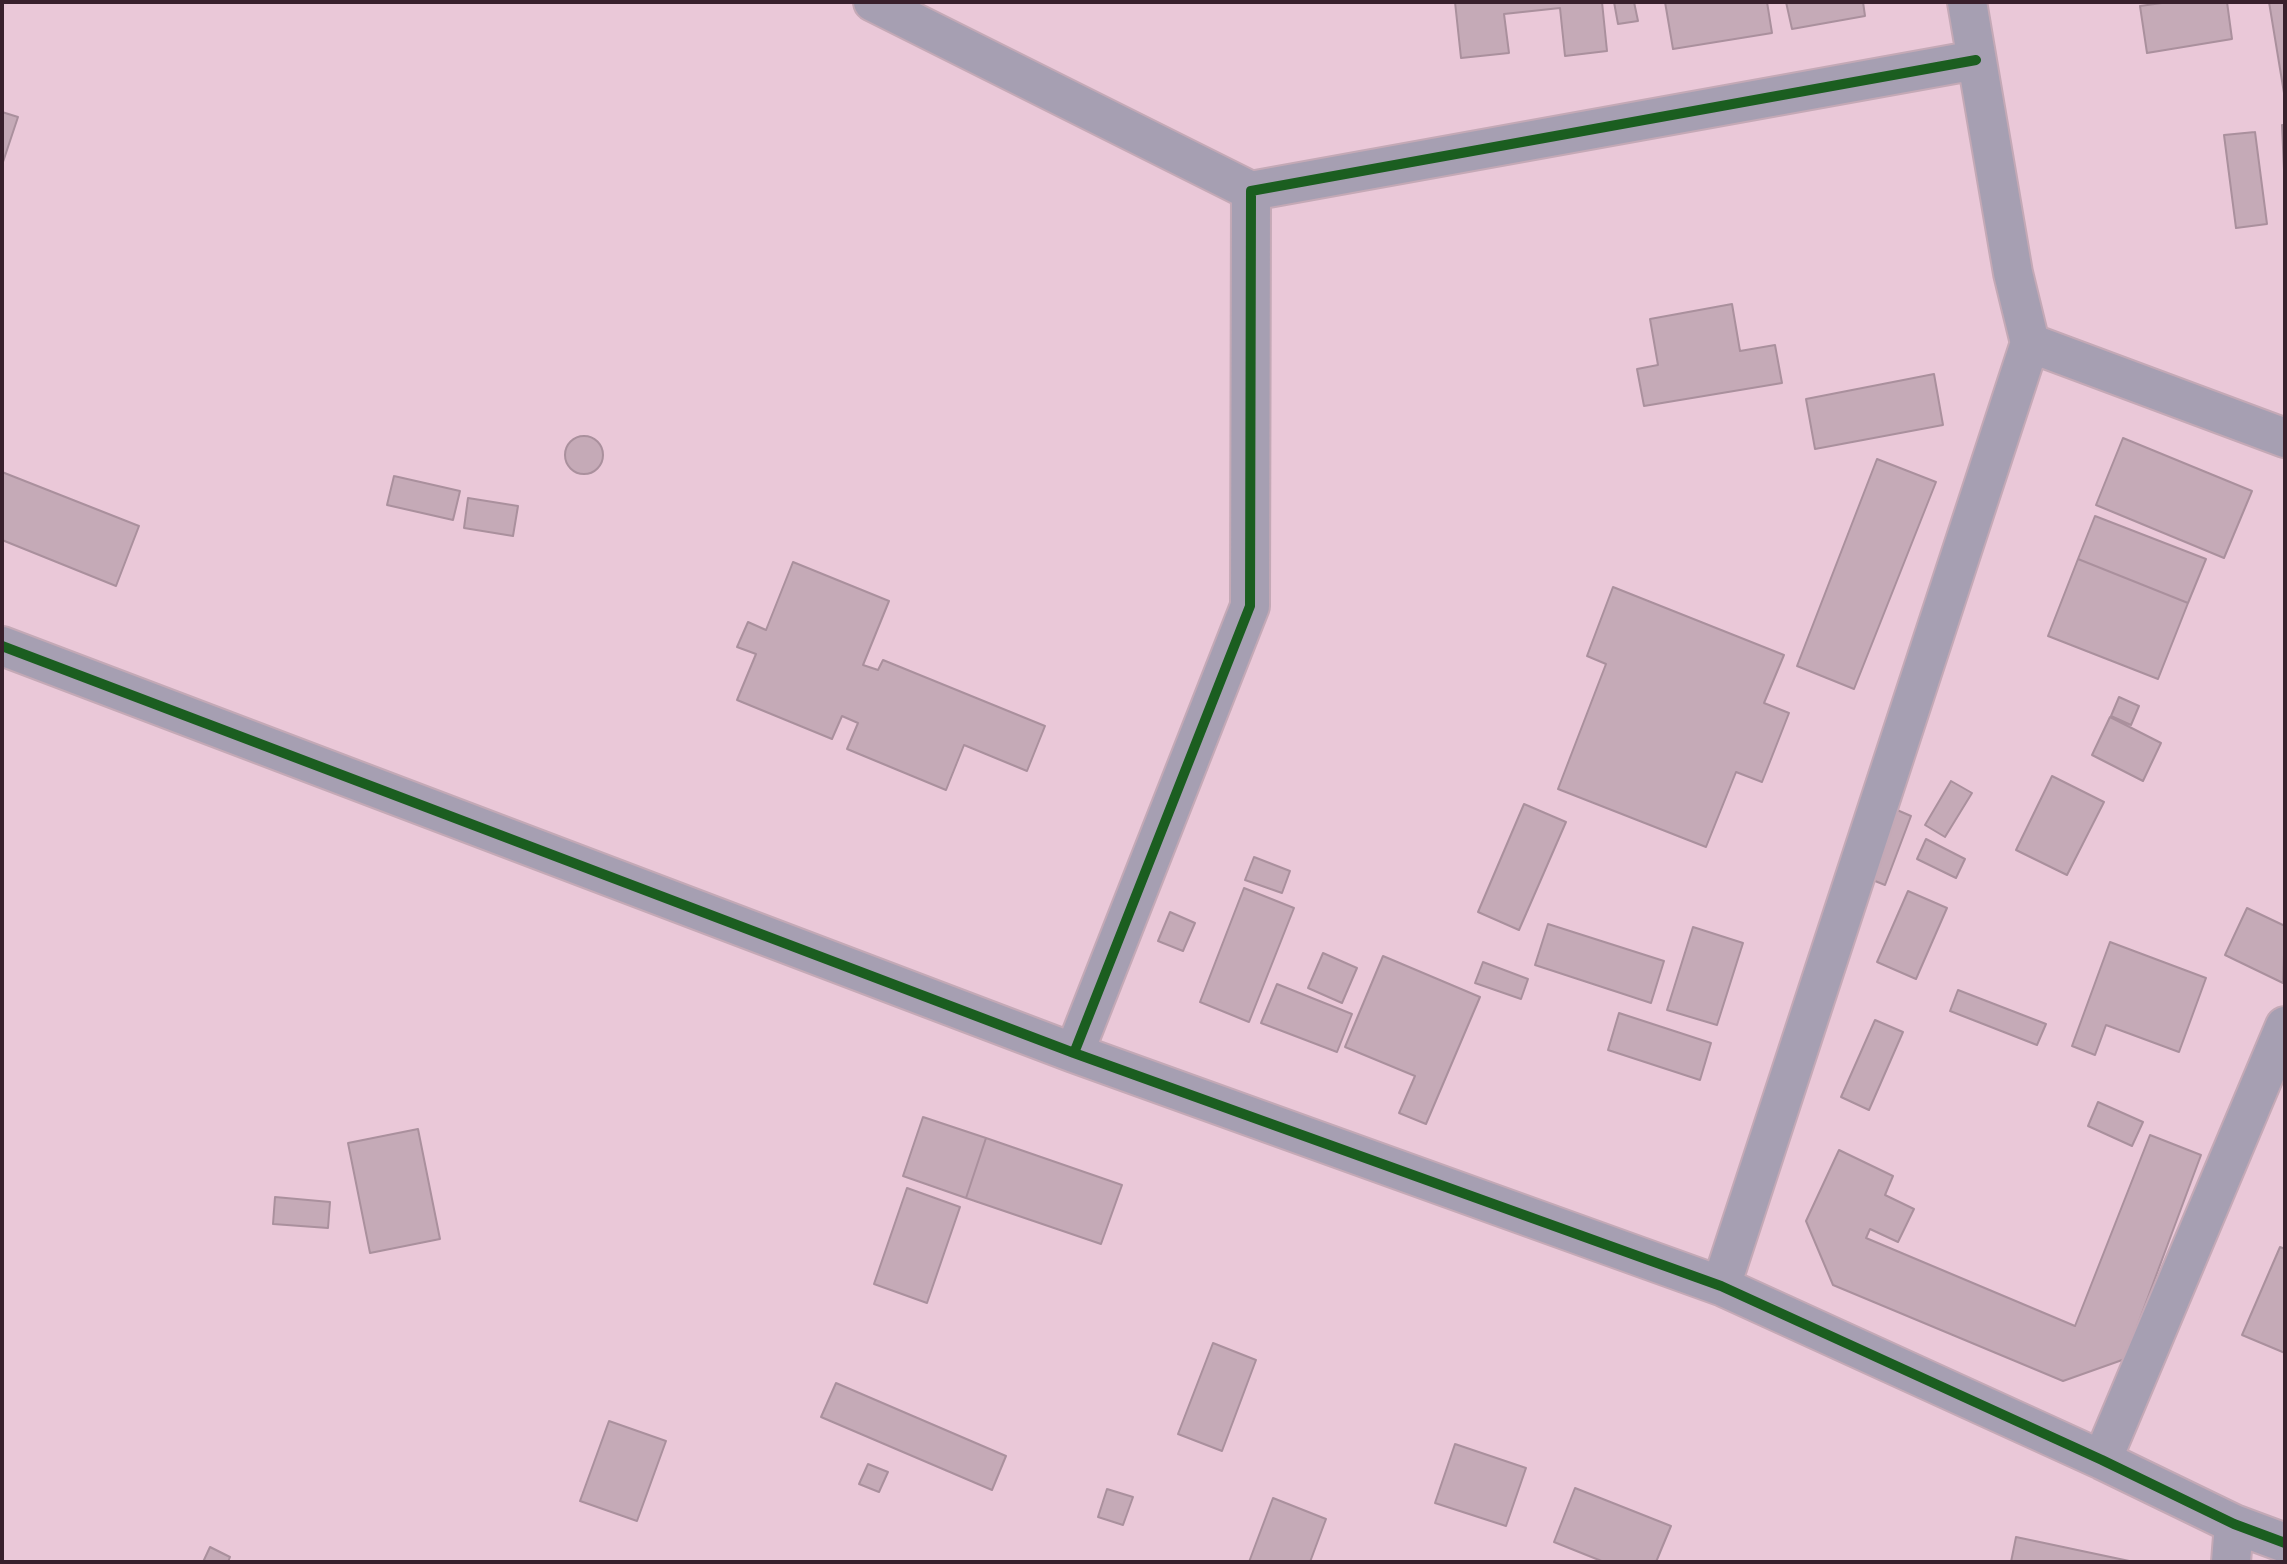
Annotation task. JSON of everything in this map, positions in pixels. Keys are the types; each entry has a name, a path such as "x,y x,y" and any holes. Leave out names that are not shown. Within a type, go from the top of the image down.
{"street":[{"path":"873,2 1251,191 1976,60"},
{"path":"1721,1286 2030,344 2013,273 1967,2"},
{"path":"1074,1053 1250,606 1251,191"},
{"path":"2030,344 2285,439"},
{"path":"2,646 1074,1053 1721,1286 2102,1460 2234,1524 2285,1543"},
{"path":"2102,1460 2285,1026"},
{"path":"2231,1562 2234,1524"}],"building":[{"path":"1455,2 1602,2 1607,51 1565,56 1560,8 1504,14 1509,53 1461,58"},
{"path":"1614,2 1634,2 1638,21 1618,24"},
{"path":"1665,2 1767,2 1772,33 1673,49"},
{"path":"1786,2 1863,2 1865,16 1792,29"},
{"path":"2169,2 2227,2 2232,39 2147,53 2140,6"},
{"path":"2269,2 2285,2 2285,93 2284,93"},
{"path":"2,112 18,117 2,165"},
{"path":"2282,125 2285,125 2285,192"},
{"path":"2255,132 2267,224 2236,228 2224,135"},
{"path":"1732,304 1740,351 1775,345 1782,383 1644,406 1637,369 1658,365 1650,319"},
{"path":"1934,374 1943,425 1815,449 1806,399"},
{"path":"584,436 597,442 603,455 597,468 584,474 571,468 565,455 571,442"},
{"path":"2123,438 2252,491 2224,558 2096,505"},
{"path":"1877,459 1936,482 1854,689 1797,666"},
{"path":"2,472 139,526 116,586 2,540"},
{"path":"394,476 460,491 453,520 387,505"},
{"path":"468,498 518,506 513,536 464,528"},
{"path":"2095,516 2206,559 2188,603 2078,559"},
{"path":"2078,559 2188,603 2158,679 2048,636"},
{"path":"793,562 889,601 863,665 878,670 883,660 1045,726 1027,771 964,745 946,790 847,749 858,723 842,716 832,739 737,700 756,654 737,647 748,622 766,630"},
{"path":"1613,587 1784,655 1764,703 1789,713 1762,782 1736,772 1706,847 1558,789 1606,664 1587,656"},
{"path":"2119,697 2139,706 2131,725 2111,716"},
{"path":"2110,717 2161,743 2143,781 2092,755"},
{"path":"2052,776 2104,802 2067,875 2016,850"},
{"path":"1951,781 1972,793 1945,837 1925,825"},
{"path":"1524,804 1566,822 1519,930 1478,912"},
{"path":"1897,810 1911,816 1885,885 1870,879"},
{"path":"1926,839 1965,859 1956,878 1917,859"},
{"path":"1254,857 1290,871 1282,893 1245,880"},
{"path":"1244,888 1294,908 1249,1022 1200,1002"},
{"path":"1908,891 1947,908 1916,979 1877,962"},
{"path":"2247,908 2285,926 2283,983 2225,955"},
{"path":"1170,912 1195,923 1183,951 1158,941"},
{"path":"1548,924 1664,961 1651,1003 1535,965"},
{"path":"1693,927 1743,943 1717,1025 1667,1010"},
{"path":"2110,942 2206,978 2179,1052 2106,1025 2095,1055 2072,1046"},
{"path":"1323,953 1357,968 1342,1003 1308,988"},
{"path":"1383,956 1480,997 1426,1124 1399,1113 1415,1076 1345,1047"},
{"path":"1483,962 1528,979 1521,999 1475,983"},
{"path":"1277,984 1352,1014 1337,1052 1261,1023"},
{"path":"1958,990 2046,1024 2037,1045 1950,1011"},
{"path":"1619,1013 1711,1043 1700,1080 1608,1050"},
{"path":"1875,1020 1903,1032 1869,1110 1841,1097"},
{"path":"2098,1102 2143,1122 2132,1146 2088,1126"},
{"path":"923,1117 986,1138 966,1198 903,1176"},
{"path":"418,1129 440,1239 370,1253 348,1143"},
{"path":"2150,1135 2201,1155 2125,1359 2063,1381 1833,1285 1806,1221 1839,1150 1893,1176 1885,1195 1914,1209 1898,1242 1870,1229 1866,1238 2075,1326"},
{"path":"986,1138 1122,1185 1101,1244 966,1198"},
{"path":"907,1188 960,1207 927,1303 874,1284"},
{"path":"275,1197 330,1202 328,1228 273,1224"},
{"path":"2280,1247 2285,1249 2285,1353 2242,1335"},
{"path":"1213,1343 1256,1360 1222,1451 1178,1434"},
{"path":"836,1383 1006,1456 992,1490 821,1417"},
{"path":"609,1421 666,1441 637,1521 580,1501"},
{"path":"1455,1444 1526,1468 1506,1526 1435,1503"},
{"path":"868,1464 888,1472 879,1492 859,1484"},
{"path":"1575,1488 1671,1526 1656,1562 1604,1562 1554,1542"},
{"path":"1107,1489 1133,1497 1123,1525 1098,1517"},
{"path":"1273,1498 1326,1519 1310,1562 1249,1562"},
{"path":"2016,1537 2134,1562 2011,1562"},
{"path":"210,1547 230,1557 228,1562 203,1562"}],"cycle path":[{"path":"1074,1053 1250,606 1251,191 1976,60"},
{"path":"2,646 1074,1053 1721,1286 2102,1460 2234,1524 2285,1543"}]}
